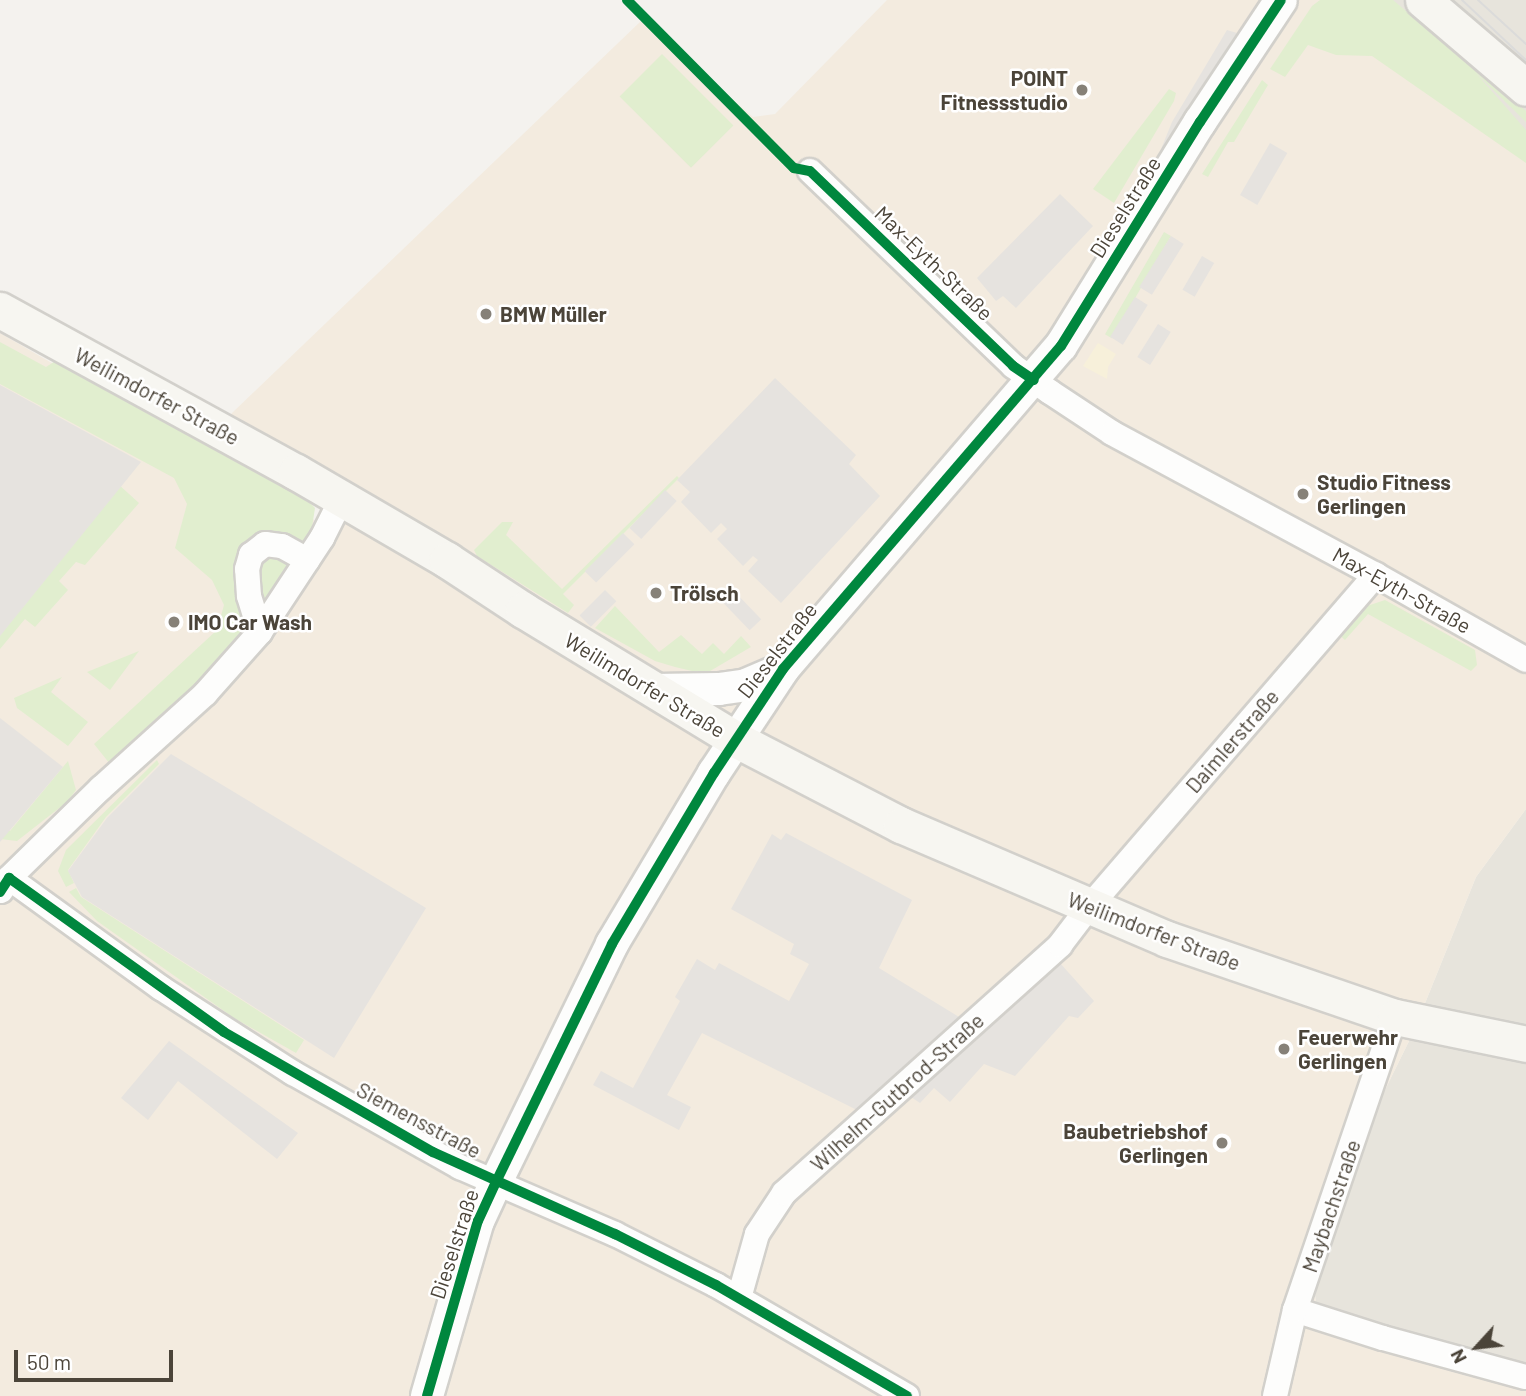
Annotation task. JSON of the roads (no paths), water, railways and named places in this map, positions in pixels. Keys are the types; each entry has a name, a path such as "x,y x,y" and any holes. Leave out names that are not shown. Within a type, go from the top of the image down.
{"main road":[{"path":"1423,0 1526,88"},
{"name":"Weilimdorfer Straße","path":"0,310 342,498 735,739 911,830 1167,939 1395,1017 1526,1044"}],"street":[{"name":"Dieselstraße","path":"427,1396 478,1221 496,1182 612,944 735,739 783,669 873,561 1061,346 1200,122 1281,0"},
{"name":"Max-Eyth-Straße","path":"810,171 1013,366 1112,433 1376,575 1526,660"},
{"name":"Siemensstraße","path":"342,498 307,560 260,632 205,695 101,788 5,885 225,1032 433,1152 615,1234 739,1298 907,1396"},
{"path":"260,632 249,596 247,569 251,555 265,544 282,546 307,560"},
{"name":"Daimlerstraße","path":"1089,908 1376,575"},
{"path":"655,690 719,689 746,685 783,669"},
{"name":"Wilhelm-Gutbrod-Straße","path":"739,1298 757,1234 784,1193 1060,946 1089,908"},
{"name":"Maybachstraße","path":"1275,1396 1296,1310 1395,1017"},
{"path":"1296,1310 1383,1338 1526,1377"}],"tram line":[{"path":"1462,0 1526,60"},
{"path":"1478,0 1526,44"}],"place":[{"name":"POINT Fitnessstudio","path":"1082,90"},
{"name":"BMW Müller","path":"486,314"},
{"name":"Studio Fitness Gerlingen","path":"1303,494"},
{"name":"Trölsch","path":"656,593"},
{"name":"IMO Car Wash","path":"174,622"},
{"name":"Feuerwehr Gerlingen","path":"1284,1049"},
{"name":"Baubetriebshof Gerlingen","path":"1222,1143"}]}
